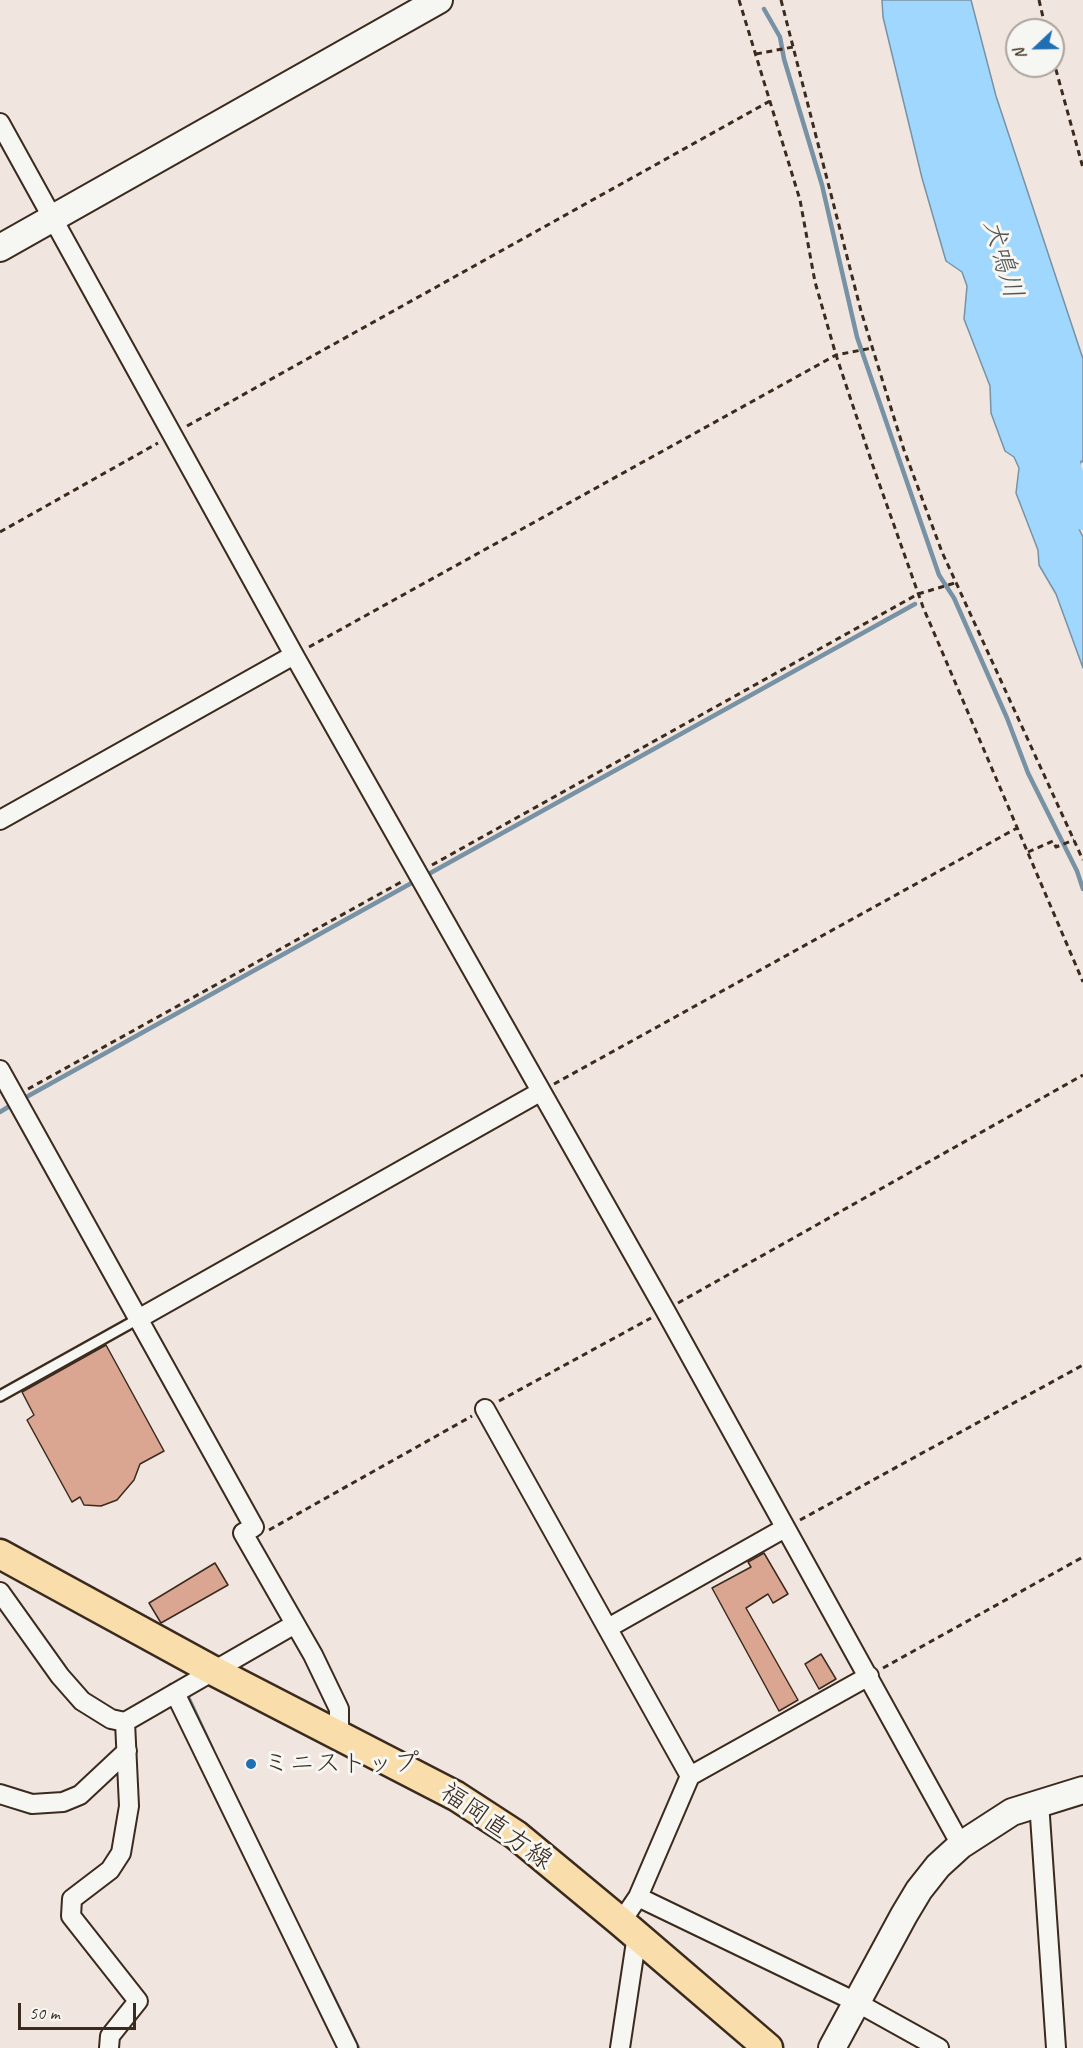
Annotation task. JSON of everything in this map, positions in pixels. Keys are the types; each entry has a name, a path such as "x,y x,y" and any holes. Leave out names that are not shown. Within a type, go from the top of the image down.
{"main road":[{"name":"福岡直方線","path":"0,1554 212,1670 456,1796 516,1835 768,2048"}],"street":[{"path":"0,248 439,0"},
{"path":"0,123 294,655 869,1676 961,1845"},
{"path":"0,820 294,655"},
{"path":"0,1070 256,1531 243,1533 295,1624 339,1709 339,1734"},
{"path":"138,1319 540,1092"},
{"path":"485,1409 690,1776"},
{"path":"608,1628 785,1528"},
{"path":"0,1592 60,1676 82,1701 111,1719 125,1722 295,1624"},
{"path":"620,2048 629,1929 638,1897 690,1776 869,1676"},
{"path":"175,1693 348,2048"},
{"path":"108,2047 110,2036 138,2001 71,1916 72,1899 110,1870 121,1853 129,1806 125,1722"},
{"path":"4,1801 32,1804 63,1802 80,1795 128,1751"},
{"path":"832,2048 919,1890 938,1866 961,1845 1005,1815 1039,1802 1083,1790"},
{"path":"1039,1802 1056,2048"},
{"path":"638,1897 856,2002 939,2048"}],"lane":[{"path":"0,1396 138,1319"}],"path":[{"path":"739,0 800,200 815,282 836,355 918,594 1083,982"},
{"path":"781,0 872,348 904,450 955,583 1083,860"},
{"path":"1039,0 1043,18"},
{"path":"756,54 793,47"},
{"path":"1058,78 1083,168"},
{"path":"0,532 770,100"},
{"path":"294,655 836,355 872,348"},
{"path":"15,1097 918,594 955,583"},
{"path":"540,1092 1017,828"},
{"path":"1028,852 1053,841 1056,847 1074,840"},
{"path":"785,1528 1083,1365"},
{"path":"869,1676 1083,1557"}],"water":[{"path":"882,0 971,0 996,96 1083,359 1081,485 1070,498 1068,507 1083,537 1083,668 1056,594 1039,565 1038,550 1016,493 1019,468 1014,457 1005,451 991,413 990,386 964,319 967,286 962,272 946,261 922,178 883,17"}],"building":[{"path":"106,1345 164,1451 140,1464 134,1480 117,1500 101,1506 84,1505 80,1497 72,1502 27,1420 34,1415 22,1392"},
{"path":"764,1553 788,1594 773,1603 768,1594 746,1608 798,1700 779,1711 712,1588 751,1567 748,1562"},
{"path":"215,1563 228,1585 161,1623 149,1603"},
{"path":"821,1654 836,1679 819,1689 805,1664"}],"waterway":[{"path":"764,9 780,37 784,59 822,185 857,337 939,575 954,598 1007,718 1028,773 1077,871 1083,889"},
{"name":"犬鳴川","path":"1063,455 1083,516"},
{"path":"425,876 915,604"},
{"path":"21,1100 417,880"},
{"path":"0,1112 13,1104"},
{"path":"187,1695 212,1749"},
{"path":"321,1972 358,2048"}],"place":[{"name":"ミニストップ","path":"251,1764"}]}
